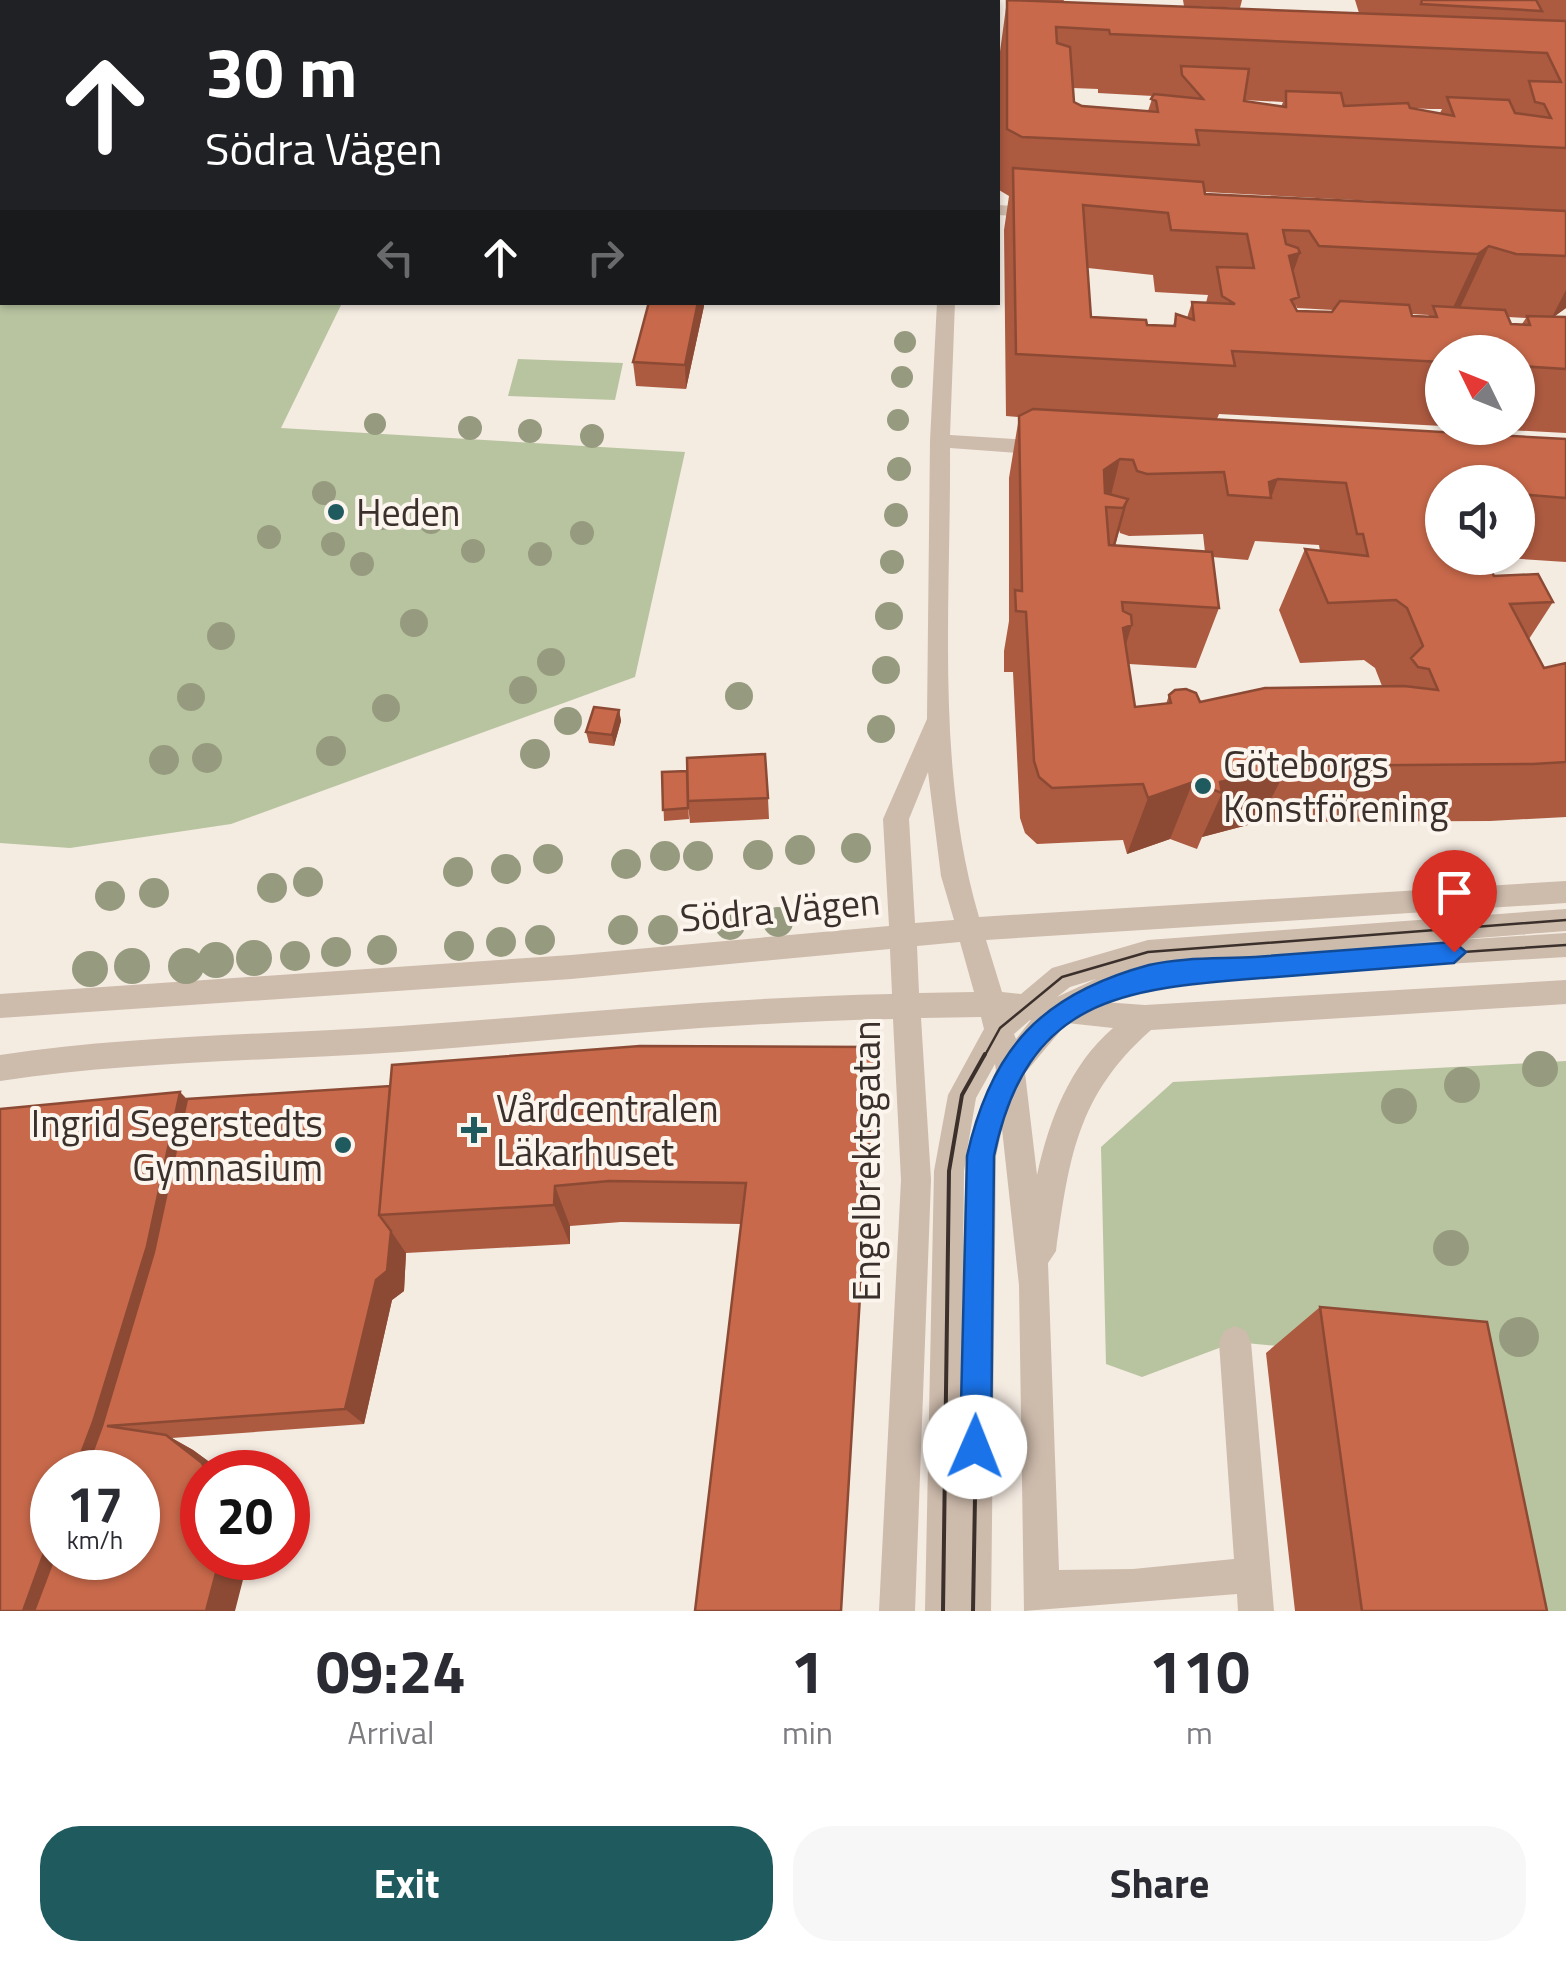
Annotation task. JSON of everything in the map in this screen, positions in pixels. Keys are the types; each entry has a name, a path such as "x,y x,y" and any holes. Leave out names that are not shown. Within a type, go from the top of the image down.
{"street":[{"path":"1000,210 1068,214"},
{"name":"Engelbrektsgatan","path":"946,305 940,441 939,758 954,876 969,932 1005,1013 1035,1285 1042,1600"},
{"path":"940,441 1078,450"},
{"name":"Engelbrektsgatan","path":"897,1611 916,1180 896,819 904,791 939,719"},
{"name":"Södra Vägen","path":"0,1006 285,990 902,939 1044,923 1566,892"},
{"path":"943,1611 948,1171 962,1095 1005,1013 1062,978 1148,952 1566,920"},
{"path":"973,1611 979,1205 988,1123 1010,1068 1059,1013 1111,988 1202,968 1566,945"},
{"path":"0,1052 74,1056 417,1038 778,1009 909,1006 1145,1018 1566,992"},
{"name":"Engelbrektsgatan","path":"1035,1285 1063,1127 1100,1056 1145,1018"},
{"path":"0,1068 74,1056"},
{"path":"1235,1342 1256,1611"},
{"path":"1042,1600 1134,1586 1252,1575"}],"green space":[{"name":"Heden","path":"0,305 341,305 281,428 685,452 635,677 231,824 70,848 0,843"},
{"path":"518,359 623,363 615,400 508,396"},
{"path":"1566,1061 1566,1611 1496,1611 1447,1362 1235,1342 1142,1377 1106,1364 1101,1147 1173,1082"}],"building":[{"path":"1007,0 1566,21 1566,148 1196,130 1199,145 1022,137 1007,129","holes":["1056,27 1109,30 1110,34 1547,53 1561,82 1529,81 1535,102 1544,104 1551,118 1515,113 1509,100 1447,97 1454,116 1410,108 1408,103 1344,106 1341,93 1286,91 1286,107 1244,101 1249,69 1181,66 1182,75 1203,99 1154,94 1151,99 1156,101 1158,112 1082,106 1074,102 1070,47 1057,43"]},
{"path":"1422,0 1536,0 1542,11 1421,4"},
{"path":"1013,168 1203,182 1205,194 1566,211 1566,256 1516,254 1489,246 1478,254 1319,246 1309,231 1283,230 1286,244 1298,248 1300,253 1289,256 1299,297 1291,300 1297,311 1332,312 1340,301 1409,305 1412,316 1437,317 1433,306 1505,310 1511,324 1530,325 1527,316 1566,317 1566,369 1535,367 1535,335 1425,335 1425,361 1232,351 1235,366 1016,354","holes":["1083,205 1168,213 1171,230 1247,234 1254,268 1217,267 1222,296 1235,304 1192,302 1194,320 1176,314 1175,326 1091,317"]},
{"path":"648,305 697,305 685,365 633,362"},
{"path":"1033,409 1425,431 1425,445 1535,445 1535,437 1566,439 1566,498 1535,495 1535,465 1425,465 1425,575 1538,574 1553,602 1510,604 1544,668 1566,663 1566,762 1288,766 1220,782 1222,793 1193,782 1148,798 1143,784 1052,788 1039,777 1034,761 1026,612 1016,611 1015,590 1022,591 1019,416","holes":["1120,459 1133,460 1137,471 1224,472 1228,495 1271,498 1269,482 1278,479 1346,483 1357,534 1363,534 1368,556 1305,549 1328,603 1396,600 1407,608 1423,646 1411,658 1418,667 1429,669 1438,690 1404,686 1265,688 1200,702 1196,693 1186,689 1169,695 1171,703 1135,707 1123,628 1132,625 1131,615 1123,611 1122,602 1219,608 1212,552 1109,545 1106,507 1123,508 1128,499 1105,493 1104,470"]},
{"path":"594,707 619,710 612,735 586,732"},
{"path":"765,754 768,798 688,801 687,758"},
{"path":"687,771 688,808 663,810 662,772"},
{"path":"640,1046 875,1047 841,1611 695,1611 746,1183 609,1181 555,1186 554,1205 379,1215 392,1065"},
{"path":"390,1086 379,1215 391,1231 387,1271 376,1280 345,1409 107,1426 166,1435 185,1450 180,1450 180,1580 214,1580 206,1611 34,1611 46,1580 160,1580 160,1450 93,1450 154,1252 187,1099"},
{"path":"180,1092 147,1246 82,1450 30,1450 30,1580 34,1580 23,1611 0,1611 0,1109"},
{"path":"1320,1307 1487,1322 1547,1611 1362,1611"}],"tram line":[{"path":"984,1057 1000,1028 1062,977 1148,952 1566,920"},
{"path":"1020,1056 1050,1023 1085,999 1124,982 1166,972 1566,945"},
{"path":"943,1611 949,1171 962,1095 985,1054"},
{"path":"973,1611 981,1156 998,1097 1020,1056"}],"place":[{"name":"Heden","path":"336,512"},
{"name":"Göteborgs Konstförening","path":"1203,786"},
{"name":"Vårdcentralen Läkarhuset","path":"474,1130"},
{"name":"Ingrid Segerstedts Gymnasium","path":"343,1145"}],"route":[{"path":"975,1447 980,1156 988,1123 1010,1068 1049,1023 1076,1003 1152,976 1202,968 1454,952"}]}
